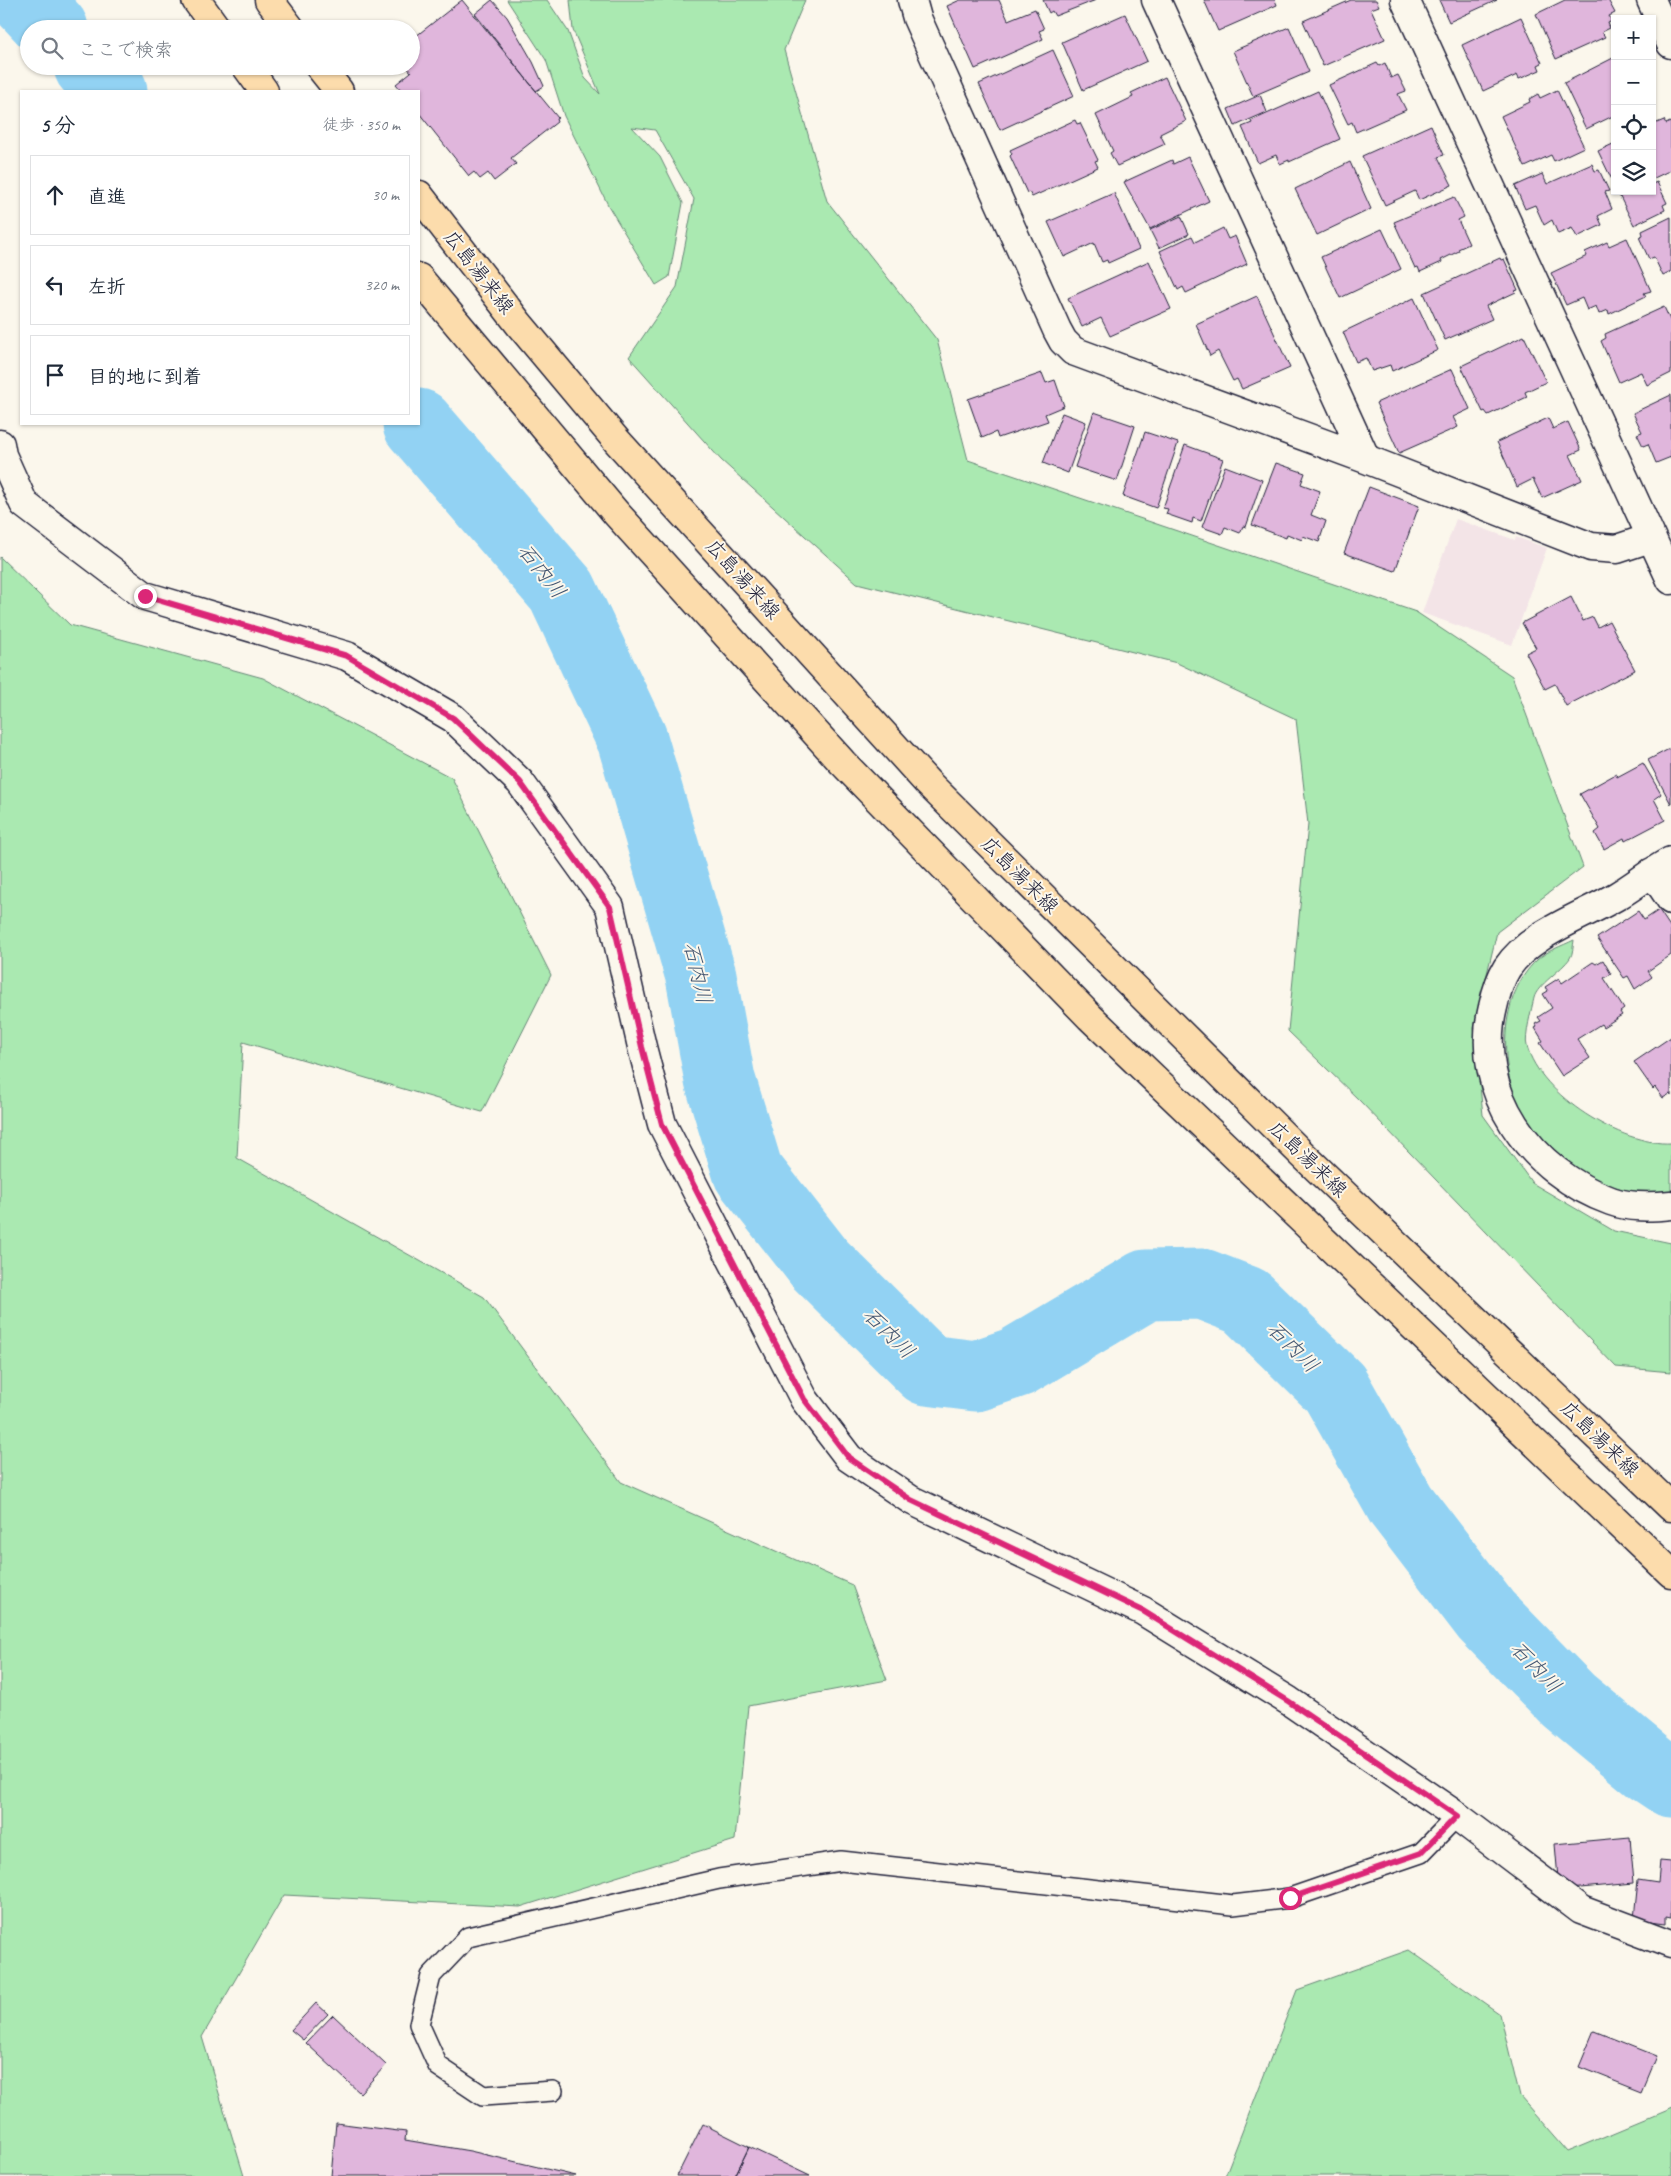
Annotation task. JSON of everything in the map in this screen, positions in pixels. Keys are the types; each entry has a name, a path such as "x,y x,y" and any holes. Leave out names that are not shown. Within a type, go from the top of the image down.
{"main road":[{"path":"196,0 210,20"},
{"path":"268,0 284,20"},
{"path":"252,75 263,90"},
{"path":"327,75 338,90"},
{"name":"広島湯来線","path":"420,196 519,324 617,441 927,782 1303,1155 1671,1507"},
{"path":"420,279 616,513 849,769 1090,1017 1671,1574"}],"street":[{"path":"912,0 916,18 924,36 1057,330 1068,346 1085,357 1366,460 1591,546 1617,550 1650,538"},
{"path":"1156,0 1366,460"},
{"path":"1405,0 1650,538 1671,580"},
{"path":"1651,0 1671,44"},
{"path":"0,444 2,455 24,504 145,596 347,656 453,718 520,782 610,907 642,1047 662,1124 804,1399 849,1458 911,1500 1143,1611 1288,1701 1457,1816 1580,1910 1671,1944"},
{"path":"1671,900 1662,866 1619,895 1538,938 1525,948 1508,967 1498,988 1487,1043 1502,1108 1525,1142 1548,1165 1573,1183 1612,1201 1646,1207 1671,1206"}],"lane":[{"path":"553,2091 483,2096 438,2066 419,2024 431,1976 468,1937 719,1878 841,1861 1233,1905 1290,1898 1421,1853 1457,1816"}],"shaded area":[{"path":"1456,519 1515,540 1516,537 1547,548 1512,645 1422,613"}],"green space":[{"path":"507,0 547,0 568,31 585,78 600,94 573,30 570,0 805,0 784,50 827,201 937,340 968,460 1416,612 1512,676 1583,867 1497,932 1474,1028 1483,1115 1532,1183 1614,1231 1671,1243 1671,1372 1616,1367 1359,1100 1288,1031 1308,824 1296,719 1177,663 857,583 721,460 629,357 677,287 694,199 655,130 632,127 660,157 683,203 669,277 656,285 609,207 564,116 546,60"},
{"path":"0,557 70,625 263,678 452,778 551,975 482,1112 243,1042 237,1158 484,1297 621,1482 852,1585 887,1680 748,1706 735,1840 520,1907 284,1895 202,2037 244,2176 0,2176"},
{"path":"1574,940 1570,958 1536,993 1527,1030 1527,1046 1535,1064 1548,1082 1565,1099 1585,1114 1607,1127 1630,1136 1651,1142 1671,1143 1671,1194 1637,1192 1605,1184 1576,1170 1551,1151 1530,1127 1516,1099 1507,1067 1506,1032 1511,1003 1524,975 1537,960 1549,951"},
{"path":"1409,1950 1500,2014 1520,2097 1568,2152 1671,2109 1671,2176 1225,2176 1297,1990"}],"building":[{"path":"462,0 558,118 556,119 557,122 511,158 516,164 494,181 488,173 480,179 474,172 469,176 420,114 420,90 401,90 396,84 407,75 420,75 420,33"},
{"path":"492,0 507,17 533,62 544,86 536,91 475,14"},
{"path":"960,0 999,0 1008,20 1035,9 1044,29 1039,31 1043,39 975,69 947,6"},
{"path":"1043,0 1096,0 1055,16 1052,11 1049,13"},
{"path":"1204,0 1275,0 1277,5 1218,31"},
{"path":"1351,0 1376,0 1379,6 1371,9 1385,39 1323,66 1303,21"},
{"path":"1439,0 1497,0 1449,22"},
{"path":"1565,0 1608,0 1615,13 1609,16 1611,19 1608,23 1610,28 1602,32 1605,37 1556,59 1536,14"},
{"path":"1125,14 1147,61 1083,90 1062,42"},
{"path":"1521,17 1542,63 1538,65 1540,70 1519,79 1517,75 1483,91 1462,45"},
{"path":"1289,27 1309,72 1253,96 1233,51"},
{"path":"1053,50 1074,96 1000,130 979,84"},
{"path":"1611,59 1611,117 1586,129 1564,83"},
{"path":"1377,63 1379,66 1385,63 1391,78 1398,75 1406,91 1398,94 1406,110 1356,132 1352,122 1348,124 1329,85"},
{"path":"1165,77 1186,121 1160,134 1165,144 1117,166 1110,153 1113,151 1096,115 1133,97 1131,93"},
{"path":"1557,90 1584,147 1554,161 1551,155 1525,167 1501,116 1530,102 1529,99 1538,94 1540,98"},
{"path":"1318,91 1340,139 1289,162 1289,160 1280,164 1276,155 1258,163 1242,127 1252,123 1251,121"},
{"path":"1260,95 1267,112 1235,126 1228,109"},
{"path":"1075,120 1077,124 1080,123 1098,160 1095,161 1098,167 1032,197 1029,192 1027,193 1010,156 1012,154 1010,150"},
{"path":"1664,120 1666,124 1670,122 1671,124 1671,170 1656,177 1656,150 1656,123"},
{"path":"1431,125 1444,155 1438,157 1452,185 1419,200 1415,191 1385,205 1362,156"},
{"path":"1611,145 1611,178 1598,151"},
{"path":"1188,157 1209,201 1150,229 1124,182 1172,160 1173,164"},
{"path":"1350,162 1371,209 1317,235 1295,189"},
{"path":"1592,164 1595,171 1599,170 1609,191 1605,192 1612,209 1598,216 1602,225 1577,237 1572,228 1558,234 1552,220 1544,225 1535,205 1525,209 1515,186 1542,174 1547,184"},
{"path":"1656,182 1667,203 1663,205 1665,210 1634,225 1619,195 1656,195"},
{"path":"1114,193 1139,249 1108,263 1107,260 1102,262 1094,243 1064,257 1048,222"},
{"path":"1454,197 1464,217 1458,220 1469,244 1441,260 1442,262 1420,272 1418,267 1415,268 1394,222"},
{"path":"1181,216 1189,234 1159,248 1150,230"},
{"path":"1671,217 1671,272 1663,276 1654,257 1649,259 1639,237 1643,235 1642,231"},
{"path":"1223,228 1228,239 1235,236 1247,264 1186,293 1183,287 1178,290 1160,251 1192,236 1195,242"},
{"path":"1382,229 1401,269 1340,298 1321,257"},
{"path":"1627,238 1651,291 1644,293 1646,296 1609,314 1608,310 1599,314 1596,306 1587,310 1582,298 1566,305 1551,273 1587,256 1585,252 1607,242 1609,246"},
{"path":"1500,258 1501,260 1504,259 1518,290 1486,306 1492,319 1445,340 1424,293"},
{"path":"1149,261 1171,309 1110,336 1101,318 1082,327 1068,298"},
{"path":"1257,296 1290,368 1242,389 1237,379 1233,381 1218,351 1210,356 1196,324"},
{"path":"1414,298 1438,350 1392,371 1390,365 1372,371 1366,358 1356,362 1343,332"},
{"path":"1664,307 1671,322 1671,373 1647,385 1641,372 1619,382 1601,341 1606,338 1605,334"},
{"path":"1524,336 1546,382 1525,392 1527,397 1488,415 1485,411 1483,412 1461,366"},
{"path":"1452,369 1470,409 1453,417 1458,427 1399,453 1376,403"},
{"path":"1042,373 1046,383 1055,380 1064,406 1045,414 1048,421 998,438 996,432 982,438 968,399"},
{"path":"1671,395 1671,457 1656,463 1648,444 1643,446 1637,434 1642,432 1633,413"},
{"path":"1094,412 1135,426 1117,481 1075,467"},
{"path":"1062,413 1086,422 1068,473 1043,463"},
{"path":"1548,418 1553,429 1568,422 1581,450 1570,455 1582,480 1542,498 1533,479 1517,487 1497,442"},
{"path":"1145,432 1178,443 1156,508 1123,496"},
{"path":"1185,445 1223,459 1201,521 1193,518 1192,523 1166,514 1168,509 1163,508"},
{"path":"1276,463 1305,473 1301,484 1320,491 1311,515 1326,521 1319,542 1303,536 1302,540 1287,534 1286,538 1252,525"},
{"path":"1225,466 1262,480 1246,527 1243,526 1240,533 1225,527 1222,534 1202,527"},
{"path":"1369,487 1419,506 1395,571 1344,553"},
{"path":"1571,597 1583,621 1593,617 1598,627 1609,621 1635,670 1566,706 1555,684 1545,689 1526,653 1536,648 1522,623"},
{"path":"1671,748 1671,804 1648,760"},
{"path":"1643,763 1661,794 1654,799 1665,820 1625,841 1624,838 1604,849 1595,833 1600,829 1580,794 1616,774 1617,777"},
{"path":"1659,910 1671,928 1671,955 1648,971 1652,977 1635,989 1628,976 1624,978 1597,938 1638,911 1644,920"},
{"path":"1603,960 1611,974 1604,978 1624,1009 1620,1012 1622,1015 1603,1027 1601,1024 1577,1039 1590,1058 1562,1076 1540,1043 1543,1041 1535,1028 1537,1027 1535,1024 1541,1021 1538,1017 1552,1008 1543,994 1548,991 1545,987 1559,978 1562,983 1593,962 1596,964"},
{"path":"1671,1037 1671,1096 1670,1094 1663,1098 1655,1087 1653,1089 1634,1062"},
{"path":"1630,1837 1634,1883 1559,1890 1555,1844"},
{"path":"1660,1861 1671,1862 1671,1917 1666,1916 1666,1923 1634,1919 1638,1880 1658,1883"},
{"path":"316,2003 328,2014 303,2040 291,2030"},
{"path":"333,2015 386,2065 360,2093 306,2043"},
{"path":"1594,2031 1657,2056 1642,2092 1579,2067"},
{"path":"336,2123 406,2132 405,2140 470,2151 576,2176 331,2176"},
{"path":"703,2124 749,2147 735,2176 677,2176"},
{"path":"749,2147 810,2176 735,2176"}],"waterway":[{"name":"石内川","path":"26,0 45,20"},
{"name":"石内川","path":"97,75 111,90"},
{"name":"石内川","path":"419,425 562,591 632,739 701,976 720,1080 748,1172 820,1264 927,1370 976,1376 1017,1362 1146,1285 1202,1284 1246,1301 1335,1388 1401,1505 1486,1616 1569,1701 1650,1768 1671,1782"}],"route":[{"path":"145,596 347,656 453,718 520,782 610,907 642,1047 662,1124 804,1399 849,1458 911,1500 1143,1611 1288,1701 1457,1816 1421,1853 1290,1898"}]}
